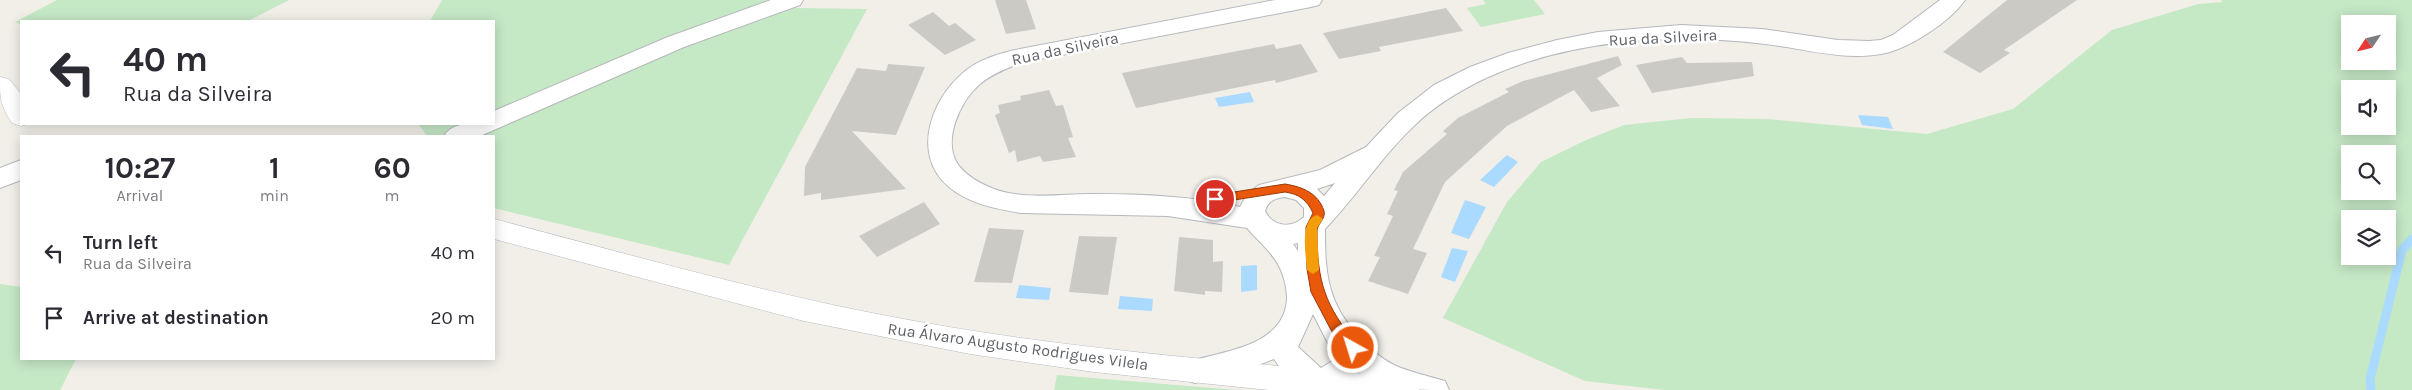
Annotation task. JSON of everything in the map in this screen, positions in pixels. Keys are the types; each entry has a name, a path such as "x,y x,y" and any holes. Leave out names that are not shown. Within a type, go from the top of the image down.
{"main road":[{"path":"0,85 10,96 20,115"},
{"name":"Rua Álvaro Augusto Rodrigues Vilela","path":"495,229 788,305 908,332 1195,371 1403,390"}],"street":[{"path":"495,120 676,42 792,0"},
{"name":"Rua da Silveira","path":"1311,0 1015,57 978,73 964,86 950,104 940,134 938,148 942,161 961,183 978,193 1002,201 1021,204 1166,206 1213,211 1258,223 1281,235 1303,232 1314,224 1342,195 1379,148 1419,108 1442,91 1493,66 1554,48 1640,35 1686,33 1762,36 1856,48 1882,47 1910,34 1954,0"},
{"path":"459,135 484,125"},
{"name":"Rua da Silveira","path":"1166,206 1275,190 1318,180 1355,165 1379,148"},
{"path":"0,180 20,170"},
{"path":"1195,371 1262,352 1286,337 1298,321 1302,299 1295,269 1285,252 1258,223 1252,212 1254,203 1275,190"},
{"name":"Rua da Silveira","path":"1275,190 1300,191 1312,198 1319,213 1314,224 1313,269 1318,292 1350,351 1348,363 1339,374 1318,382"},
{"name":"Rua da Silveira","path":"1336,327 1362,359 1382,373 1434,390"},
{"path":"1286,337 1283,348 1288,358 1299,369 1318,382"}],"green space":[{"path":"57,0 289,0 250,20 20,20 20,24 15,22"},
{"path":"442,0 776,0 728,16 495,114 495,20 431,20"},
{"path":"1483,0 1534,0 1545,14 1481,27 1467,8 1486,4"},
{"path":"2221,0 2412,0 2412,390 1665,390 1585,381 1443,318 1507,202 1541,162 1584,141 1624,125 1692,118 1767,119 1927,134 2013,109 2112,30 2198,4 2223,2"},
{"path":"795,8 867,9 729,265 495,208 495,135 475,135 731,26"},
{"path":"419,125 470,125 444,135 426,135"},
{"path":"0,284 20,287 20,360 75,360 60,390 0,390"},
{"path":"1057,375 1236,390 1054,390"}],"water":[{"path":"1250,92 1254,102 1219,107 1215,98"},
{"path":"1858,115 1888,117 1893,129 1862,125"},
{"path":"1507,155 1518,162 1494,187 1480,180"},
{"path":"1465,200 1486,207 1469,239 1451,233"},
{"path":"1452,248 1468,251 1455,282 1441,277"},
{"path":"1257,265 1257,290 1241,292 1241,266"},
{"path":"1019,285 1051,288 1049,300 1016,298"},
{"path":"1120,296 1153,299 1152,311 1118,309"}],"building":[{"path":"995,0 1026,0 1036,29 1006,34"},
{"path":"2007,0 2077,0 2004,50 2010,53 1980,73 1943,52"},
{"path":"1446,8 1463,31 1379,47 1381,51 1339,59 1323,33"},
{"path":"933,12 949,26 955,23 976,40 945,55 908,25"},
{"path":"1274,44 1276,49 1301,44 1318,72 1276,83 1275,80 1136,108 1122,73"},
{"path":"1618,56 1622,65 1597,78 1620,106 1591,112 1574,90 1507,126 1445,182 1413,249 1427,253 1408,294 1368,281 1380,257 1374,256 1393,216 1387,214 1398,191 1394,190 1403,172 1447,134 1443,131 1458,118 1509,92 1505,89 1523,81"},
{"path":"1682,57 1687,63 1752,62 1754,76 1652,93 1636,65"},
{"path":"888,64 925,67 896,135 852,131 906,189 821,200 821,193 804,196 805,167 857,68 886,71"},
{"path":"1049,90 1056,106 1063,105 1073,137 1068,138 1076,157 1043,162 1040,156 1017,162 1015,150 1009,153 995,115 1000,113 998,105 1021,100 1020,96"},
{"path":"924,202 940,224 877,257 859,236"},
{"path":"989,228 1024,230 1012,283 974,282"},
{"path":"1079,236 1117,237 1108,295 1069,292"},
{"path":"1179,237 1213,240 1213,262 1223,261 1222,292 1205,291 1205,295 1174,291"}],"waterway":[{"path":"2371,390 2370,379 2402,250 2412,239"}],"slow traffic":[{"path":"1313,270 1311,227 1317,219"}],"route":[{"path":"1215,199 1285,188 1305,193 1312,198 1317,205 1319,213 1317,220 1311,227 1313,269 1318,292 1336,327 1353,348"}]}
